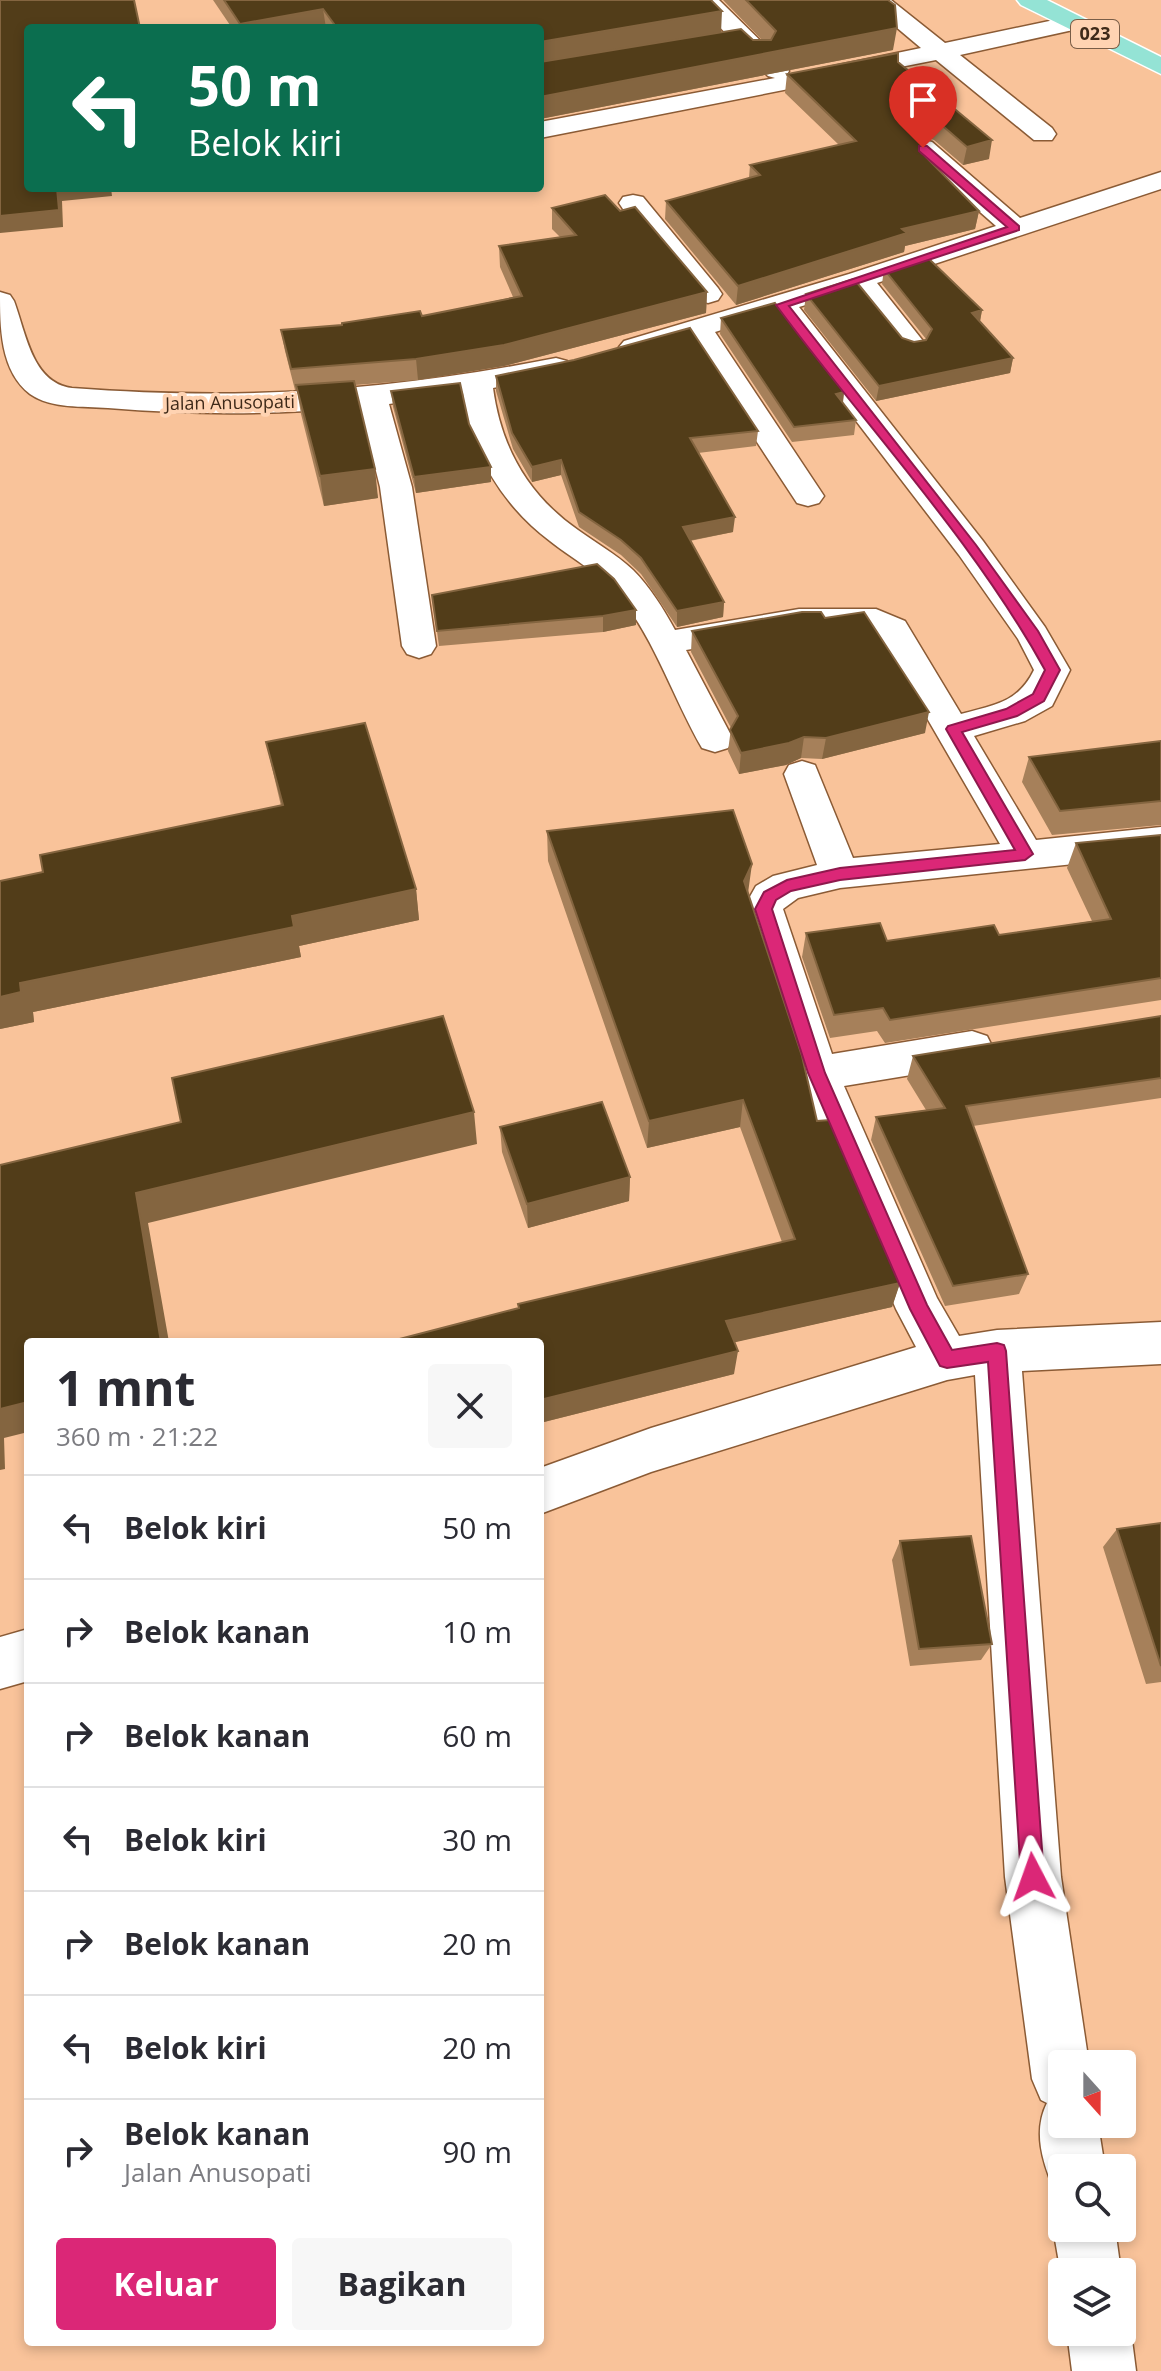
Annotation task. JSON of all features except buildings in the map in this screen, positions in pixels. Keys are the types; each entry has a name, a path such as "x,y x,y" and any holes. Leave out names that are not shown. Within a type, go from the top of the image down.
{"main road":[{"name":"023","path":"1029,0 1161,67"}],"street":[{"path":"705,0 787,81"},
{"path":"876,0 1043,134"},
{"path":"544,129 1073,23"},
{"path":"713,45 744,40"},
{"path":"923,148 1015,228"},
{"path":"612,353 782,305 1161,180"},
{"path":"633,203 729,319"},
{"path":"859,280 912,346"},
{"name":"Jalan Anusopati","path":"0,301 30,380 59,395 158,404 277,404 477,383 584,361"},
{"path":"782,305 971,548 1033,635 1052,670 1039,697 1012,712 953,729"},
{"path":"698,329 808,496"},
{"path":"477,383 479,406 488,437 504,471 525,502 557,532 592,555 631,587 665,643 715,739"},
{"path":"371,395 380,419 403,522 419,646"},
{"path":"665,643 799,620 876,620 893,629 1025,854"},
{"path":"802,774 840,874"},
{"path":"1058,2050 1033,1877 972,1355 919,1309 817,1073 763,909 770,896 787,886 840,874 1161,841"},
{"path":"817,1073 1004,1043"},
{"path":"544,1490 651,1450 972,1355 1161,1343"},
{"path":"0,1663 24,1656"},
{"path":"1101,2346 1104,2371"}],"route":[{"path":"923,148 1015,228 782,305 971,548 1033,635 1052,670 1039,697 1012,712 953,729 1025,854 840,874 787,886 770,896 763,909 817,1073 919,1309 947,1359 997,1351 1033,1877"}]}
